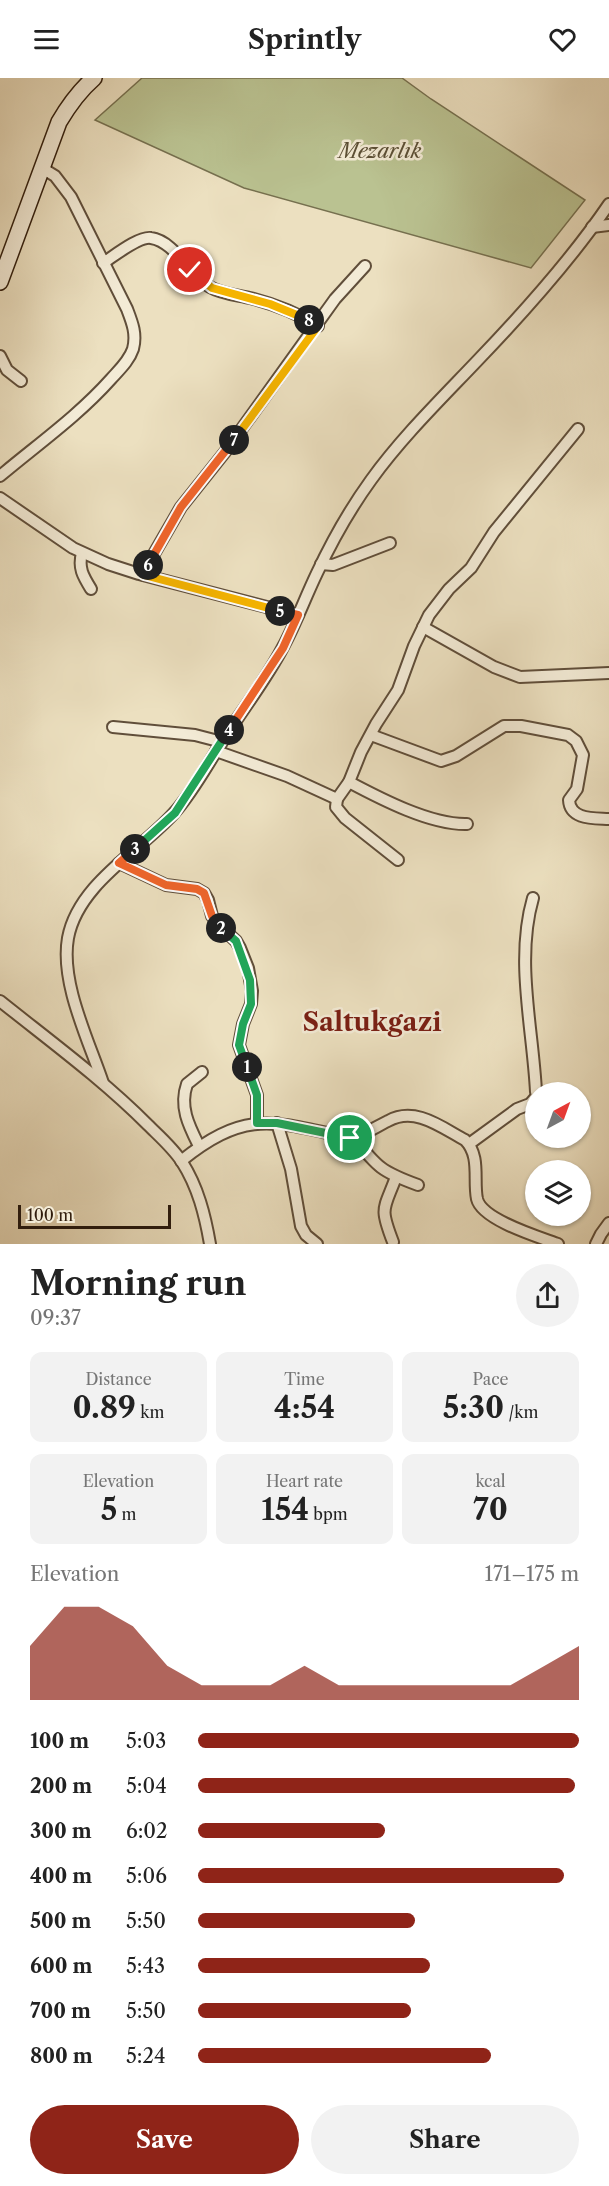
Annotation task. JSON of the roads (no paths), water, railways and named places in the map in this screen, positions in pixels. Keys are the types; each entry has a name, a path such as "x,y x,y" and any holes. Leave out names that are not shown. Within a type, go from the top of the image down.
{"street":[{"path":"0,282 59,122 82,88 94,78"},
{"path":"0,476 84,408 124,365 132,350 134,326 127,309 71,197 55,176 42,168"},
{"path":"103,1083 70,987 67,960 68,940 72,924 82,906 119,863 175,813 283,648 321,564 371,480 422,418 512,325 552,278 609,204"},
{"path":"592,227 609,225"},
{"path":"103,263 140,239 148,237 156,239 173,251 196,276 212,288 270,304 302,316 318,326"},
{"path":"144,575 181,507 225,452 318,326 335,299 364,266"},
{"path":"0,356 8,370 21,381"},
{"path":"398,860 345,818 336,807 337,799 349,782 371,735 404,679 423,627 442,597 471,568 495,532 578,429"},
{"path":"0,498 82,553 108,564 298,615"},
{"path":"321,564 333,565 390,543"},
{"path":"82,553 80,567 91,589"},
{"path":"423,627 494,667 520,677 609,673"},
{"path":"371,735 441,761 456,756 504,726 521,726 568,735 576,741 583,755 577,789 569,800 570,808 578,815 609,819"},
{"path":"113,727 195,735 337,799"},
{"path":"349,782 399,807 443,821 467,824"},
{"path":"119,863 166,885 197,889 204,893 212,916 240,948 248,968 252,991 251,1004 243,1024 239,1045 257,1095 257,1123"},
{"path":"533,898 527,927 526,966 535,1082"},
{"path":"0,1001 103,1083 139,1116 181,1161 194,1185 206,1222 210,1244"},
{"path":"199,1146 189,1126 184,1093 187,1084 202,1072"},
{"path":"469,1144 516,1109 525,1106"},
{"path":"181,1161 199,1146 225,1131 257,1123 277,1123 354,1138 392,1118 413,1115 427,1119 469,1144 477,1176 477,1199 484,1210 523,1231 558,1244"},
{"path":"277,1123 291,1169 301,1226 306,1235 316,1244"},
{"path":"354,1138 384,1171 418,1185"},
{"path":"393,1242 383,1218 396,1177"},
{"path":"597,1244 600,1233 609,1223"}],"district":[{"name":"Saltukgazi","path":"372,1022"}],"park label":[{"name":"Mezarlık","path":"380,151"}]}
